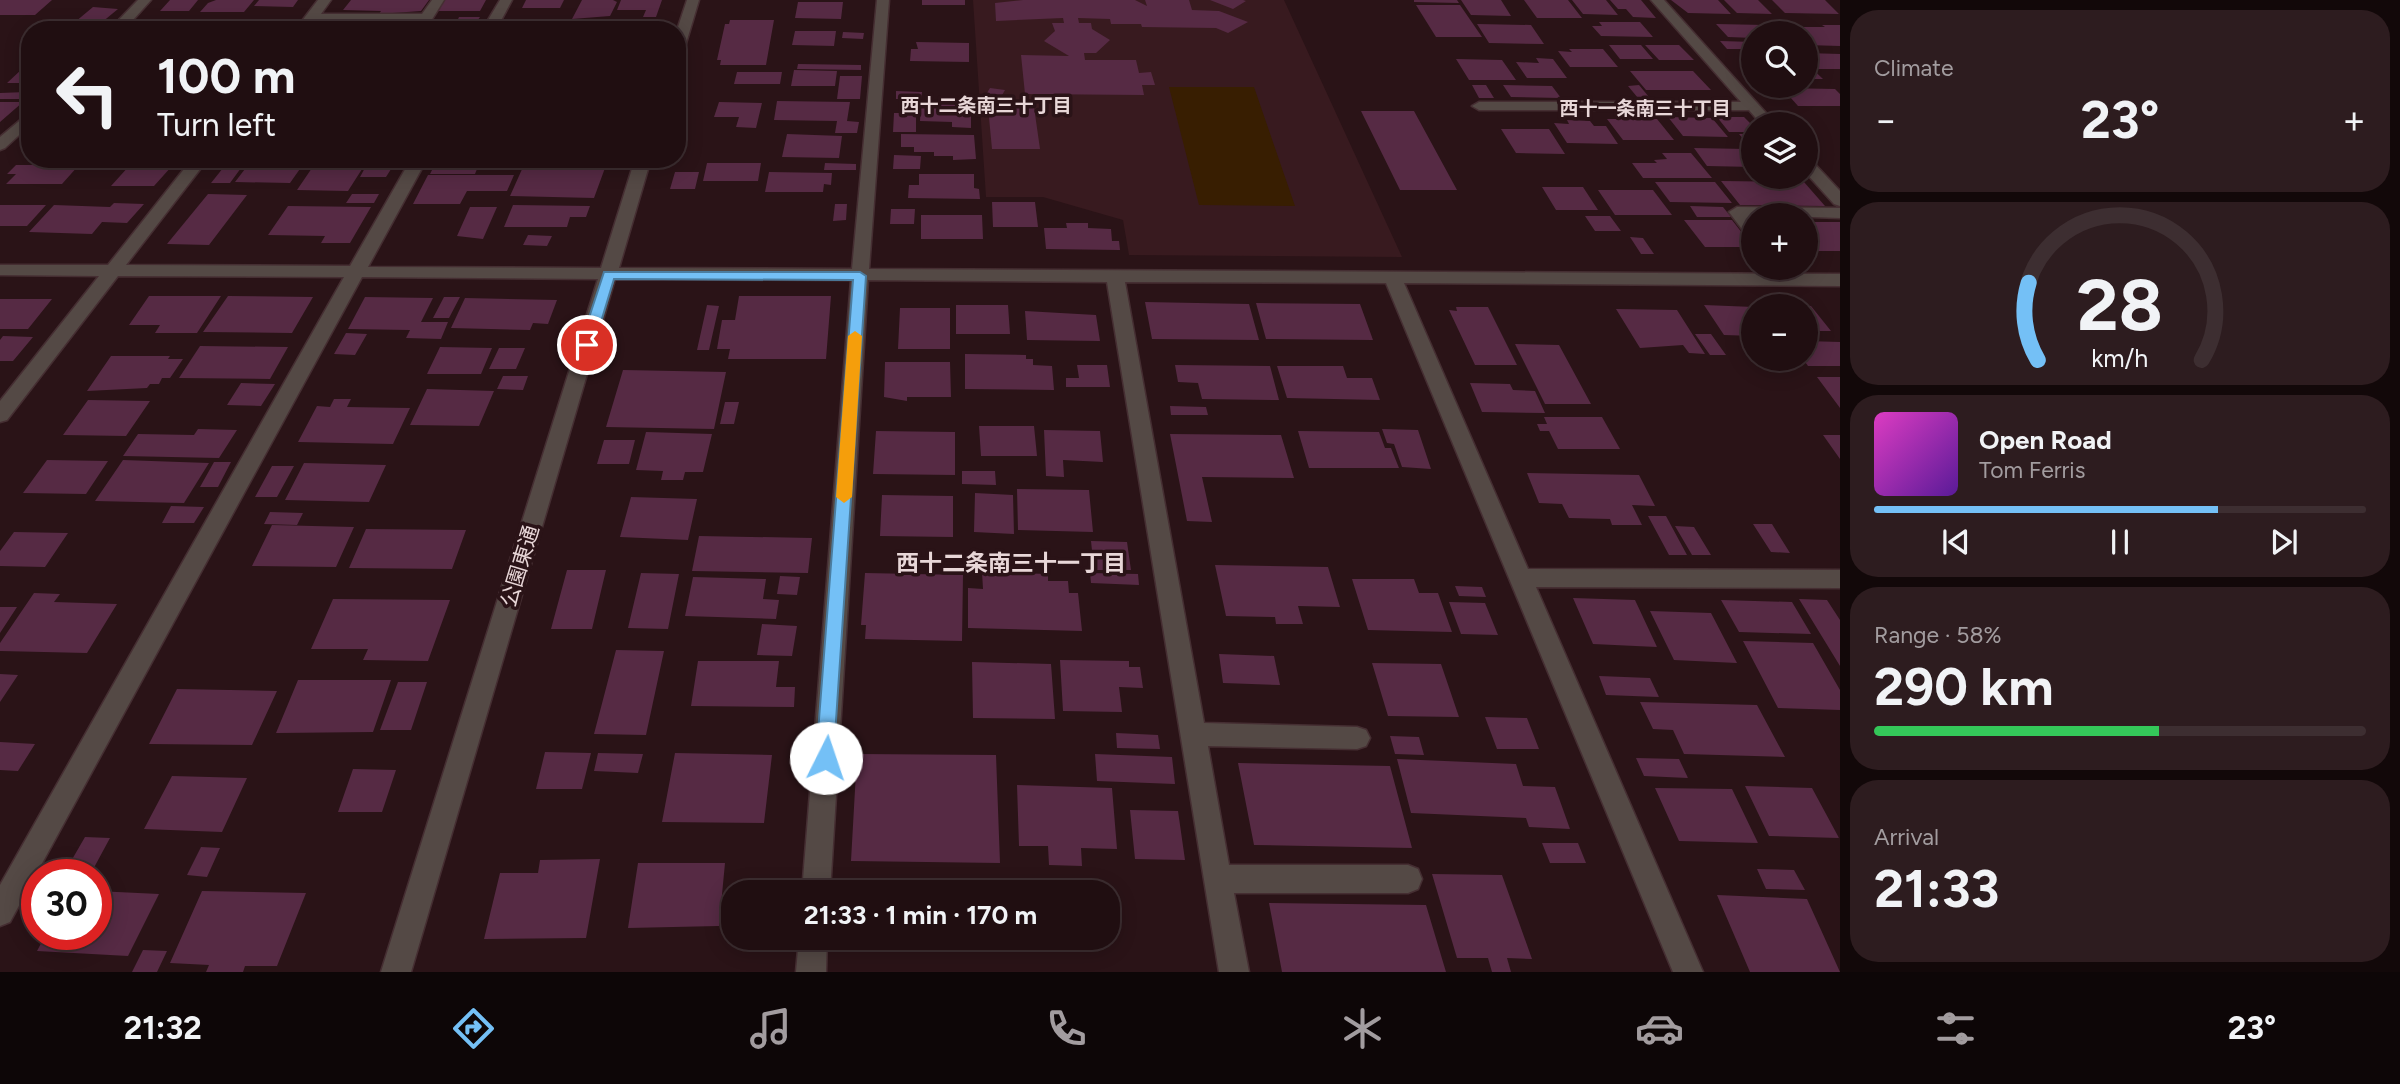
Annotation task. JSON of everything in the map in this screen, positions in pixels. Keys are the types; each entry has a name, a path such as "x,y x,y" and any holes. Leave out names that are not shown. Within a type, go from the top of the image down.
{"street":[{"path":"125,21 145,0"},
{"path":"309,21 325,0"},
{"path":"311,18 426,18 438,0"},
{"path":"494,21 506,0"},
{"path":"686,22 693,0"},
{"path":"818,880 860,276 883,0"},
{"path":"1657,0 1757,112"},
{"path":"1479,106 1751,106"},
{"path":"0,145 21,125"},
{"path":"0,415 193,168"},
{"path":"0,912 414,168"},
{"name":"公園東通","path":"396,972 640,168"},
{"path":"1818,177 1840,201"},
{"path":"1818,213 1840,213"},
{"path":"0,270 1393,278 1741,274"},
{"path":"1115,276 1234,972"},
{"path":"1393,278 1688,972"},
{"path":"1818,278 1840,280"},
{"path":"1521,578 1840,579"},
{"path":"1193,734 1357,738"},
{"path":"1218,879 1408,879"},
{"path":"811,972 812,950"}],"shaded area":[{"path":"973,0 1284,0 1402,257 1129,255 1123,220 1043,197 986,197"},
{"path":"1169,87 1254,87 1295,206 1199,205"}],"building":[{"path":"0,0 52,0 35,15 0,15"},
{"path":"170,0 198,0 189,11 160,11"},
{"path":"216,0 254,0 244,12 200,12 208,3"},
{"path":"259,0 298,0 293,7 254,6"},
{"path":"351,0 429,0 421,11 379,14 381,11 343,10"},
{"path":"437,0 486,0 480,11 430,11"},
{"path":"526,0 564,0 560,8 522,8"},
{"path":"582,0 617,2 610,16 572,19"},
{"path":"621,0 662,0 656,17 643,17 646,10 617,10"},
{"path":"922,0 965,0 965,5 922,5"},
{"path":"1023,0 1135,0 1147,6 1145,0 1189,0 1192,10 1219,11 1248,22 1228,33 1216,28 1142,27 1141,24 1111,24 1110,19 1078,18 1079,23 1091,23 1092,29 1110,40 1096,53 1084,53 1085,60 1136,60 1139,73 1151,72 1155,85 1142,85 1144,95 1025,94 1021,55 1069,56 1044,41 1055,31 1052,23 1064,23 1063,18 996,21 995,3"},
{"path":"1210,0 1243,0 1246,1 1233,9"},
{"path":"1457,0 1459,3 1414,2"},
{"path":"1461,0 1501,0 1511,16 1471,15"},
{"path":"1524,0 1568,0 1582,18 1537,18"},
{"path":"1572,0 1606,0 1618,15 1583,14"},
{"path":"1610,0 1641,0 1656,18 1633,17 1626,9 1618,9"},
{"path":"1671,0 1718,0 1731,14 1688,13"},
{"path":"1724,0 1758,0 1772,14 1737,13"},
{"path":"1772,0 1825,0 1839,14 1785,13"},
{"path":"798,2 843,2 841,19 795,18"},
{"path":"1416,5 1460,5 1482,37 1436,37"},
{"path":"93,7 118,9 103,21 76,21"},
{"path":"459,17 480,17 477,21 457,21"},
{"path":"730,20 774,20 766,65 720,65 721,60 717,60 725,24 729,24"},
{"path":"1599,22 1640,22 1653,37 1601,36 1592,26 1602,26"},
{"path":"1477,24 1531,25 1544,44 1489,43"},
{"path":"1716,24 1741,25 1741,38 1728,37"},
{"path":"1822,25 1840,25 1840,46 1818,45 1818,27 1825,27"},
{"path":"795,31 836,31 834,46 792,45"},
{"path":"843,32 864,33 863,39 842,38"},
{"path":"1720,41 1741,42 1741,49 1727,49"},
{"path":"916,42 969,43 969,62 910,61 911,49 918,49"},
{"path":"1609,45 1641,45 1653,59 1620,59"},
{"path":"1645,45 1679,45 1694,60 1659,60"},
{"path":"1569,49 1603,49 1618,67 1570,67 1558,51 1572,52"},
{"path":"1818,53 1840,54 1840,69 1818,69"},
{"path":"1536,58 1553,59 1567,78 1527,78 1516,62 1539,63"},
{"path":"1456,59 1502,60 1516,80 1469,80"},
{"path":"798,64 861,65 861,70 797,69"},
{"path":"21,70 21,83 7,83"},
{"path":"794,70 837,71 835,86 791,86"},
{"path":"1630,71 1693,71 1711,90 1646,90"},
{"path":"737,72 782,72 780,84 734,84"},
{"path":"840,76 862,76 860,99 837,99"},
{"path":"1472,85 1486,85 1494,98 1479,98"},
{"path":"1503,85 1552,86 1561,98 1511,97"},
{"path":"1639,85 1649,97 1638,98 1628,86"},
{"path":"990,88 1005,90 996,106 981,103"},
{"path":"1818,89 1835,89 1840,94 1840,106 1798,106 1791,98 1818,98"},
{"path":"896,91 922,92 921,100 896,99"},
{"path":"21,92 21,98 0,99 0,93"},
{"path":"777,101 850,102 847,121 859,122 857,133 835,133 837,121 774,120"},
{"path":"0,102 21,102 21,104 0,122"},
{"path":"719,102 762,103 756,128 736,127 739,117 714,117"},
{"path":"921,104 971,105 971,128 952,127 952,122 920,121"},
{"path":"988,107 1034,107 1040,149 992,149"},
{"path":"1361,111 1414,111 1457,190 1400,190"},
{"path":"894,113 916,113 916,132 893,132"},
{"path":"1668,117 1712,118 1728,137 1683,136"},
{"path":"1717,117 1741,117 1741,132 1729,132"},
{"path":"1607,119 1657,119 1674,140 1623,140"},
{"path":"1567,120 1590,121 1594,126 1606,126 1618,144 1567,143 1554,123 1569,124"},
{"path":"1501,129 1549,129 1565,154 1516,153"},
{"path":"787,134 842,136 839,158 782,157"},
{"path":"901,134 974,135 976,159 953,160 953,156 934,156 934,152 914,152 914,147 901,147"},
{"path":"1694,148 1741,149 1741,167 1707,166"},
{"path":"1662,153 1691,153 1712,178 1643,178 1632,163 1657,163 1654,160 1667,159"},
{"path":"894,155 921,156 920,169 893,169"},
{"path":"707,163 761,163 758,181 703,181"},
{"path":"825,163 856,164 856,170 824,170"},
{"path":"16,165 21,165 21,168 76,168 62,184 6,184 16,174 7,174"},
{"path":"127,168 170,168 154,186 111,186"},
{"path":"223,168 241,168 230,183 211,183"},
{"path":"246,168 301,168 290,183 235,182"},
{"path":"312,168 363,168 348,191 297,190"},
{"path":"365,168 392,168 386,177 360,177"},
{"path":"433,168 477,168 475,174 430,174"},
{"path":"523,168 605,168 594,198 510,196"},
{"path":"675,172 699,172 695,189 670,189"},
{"path":"769,172 832,173 831,185 824,184 823,192 765,192"},
{"path":"919,174 974,174 974,188 979,189 980,199 908,198 909,185 919,185"},
{"path":"428,175 514,175 507,191 467,191 460,204 413,204"},
{"path":"1721,181 1741,181 1741,189 1810,189 1825,206 1818,206 1818,203 1740,205"},
{"path":"1655,182 1715,182 1732,203 1670,202"},
{"path":"1542,187 1583,187 1598,210 1556,210"},
{"path":"1598,190 1653,190 1672,215 1615,215"},
{"path":"208,194 247,195 209,245 167,244"},
{"path":"352,194 379,194 374,203 346,203"},
{"path":"992,202 1035,202 1038,227 993,227"},
{"path":"114,203 144,204 127,223 102,222 92,234 29,232 54,205 110,207"},
{"path":"835,204 847,204 846,220 833,221"},
{"path":"0,205 46,205 27,226 0,226"},
{"path":"513,205 590,206 586,217 570,217 567,227 504,227"},
{"path":"288,206 371,207 350,243 321,243 325,236 268,235"},
{"path":"1690,206 1723,207 1731,217 1697,217"},
{"path":"470,207 497,207 483,239 457,236"},
{"path":"891,209 915,209 914,224 890,224"},
{"path":"921,215 982,215 983,239 921,239"},
{"path":"1585,216 1610,216 1621,231 1595,231"},
{"path":"1684,220 1732,220 1741,232 1741,247 1705,247"},
{"path":"1818,222 1840,222 1840,251 1818,251"},
{"path":"1066,223 1088,223 1088,228 1111,229 1112,241 1119,241 1120,250 1046,249 1044,228 1067,228"},
{"path":"528,235 552,236 547,246 523,245"},
{"path":"1630,237 1643,238 1654,254 1641,254"},
{"path":"149,296 221,296 197,333 155,333 160,325 129,325"},
{"path":"228,296 313,297 292,333 203,332"},
{"path":"739,296 831,296 826,359 728,359 730,349 717,349 722,320 735,320"},
{"path":"365,297 433,298 421,322 448,322 441,339 406,338 410,330 348,329"},
{"path":"444,297 460,297 449,318 433,318"},
{"path":"465,298 557,300 548,324 533,323 530,330 451,328"},
{"path":"0,299 52,299 28,329 0,329"},
{"path":"1145,302 1249,304 1259,340 1152,339"},
{"path":"1256,303 1360,304 1373,340 1266,339"},
{"path":"707,305 719,306 709,350 697,350"},
{"path":"956,305 1008,305 1010,334 956,334"},
{"path":"1704,305 1741,306 1741,336 1724,335"},
{"path":"1456,307 1488,307 1517,365 1475,365 1449,310 1457,311"},
{"path":"900,308 950,308 950,349 898,349"},
{"path":"1616,309 1677,310 1705,354 1689,353 1683,345 1640,348"},
{"path":"1025,311 1096,315 1100,341 1027,340"},
{"path":"1818,315 1831,331 1818,331"},
{"path":"346,333 367,334 355,355 334,354"},
{"path":"1695,334 1711,334 1726,355 1710,355"},
{"path":"3,336 33,337 13,361 0,361 0,340"},
{"path":"1818,341 1840,342 1840,366 1818,366"},
{"path":"1515,344 1559,345 1591,404 1545,404"},
{"path":"200,346 288,347 270,379 179,378"},
{"path":"440,347 492,348 481,374 427,374"},
{"path":"499,348 525,348 516,369 489,369"},
{"path":"965,354 1026,355 1026,359 1033,359 1033,365 1052,366 1054,390 965,389"},
{"path":"111,356 170,356 168,359 183,359 170,378 162,378 159,384 150,384 147,388 87,391"},
{"path":"885,362 950,362 951,397 907,397 907,401 884,397"},
{"path":"1077,365 1107,365 1110,387 1066,387 1066,378 1079,378"},
{"path":"1175,365 1270,366 1279,400 1202,399 1198,383 1178,382"},
{"path":"1277,366 1343,366 1347,378 1372,378 1380,400 1287,398"},
{"path":"623,370 726,372 714,429 606,427"},
{"path":"503,376 528,376 523,390 497,389"},
{"path":"1817,377 1840,377 1840,408"},
{"path":"241,383 275,384 261,406 227,405"},
{"path":"1470,383 1510,384 1513,390 1535,391 1545,413 1482,412"},
{"path":"427,389 494,391 479,426 410,425"},
{"path":"334,399 351,399 347,407 410,408 393,444 298,442 317,406 330,407"},
{"path":"88,400 150,401 126,436 63,435"},
{"path":"725,402 739,402 734,424 720,424"},
{"path":"1170,406 1206,407 1208,415 1171,415"},
{"path":"1544,417 1602,417 1620,449 1558,449 1549,431 1540,431 1537,424 1547,424"},
{"path":"979,426 1034,426 1037,456 981,456"},
{"path":"198,429 237,430 219,458 123,456 138,434 194,435"},
{"path":"1382,429 1418,430 1431,469 1402,467 1394,444 1387,443"},
{"path":"1044,430 1100,431 1103,462 1063,460 1064,477 1046,476"},
{"path":"876,431 955,432 955,475 873,474"},
{"path":"1298,431 1379,432 1385,448 1391,448 1399,468 1309,468"},
{"path":"646,432 712,434 703,472 685,472 683,480 661,480 663,471 636,470"},
{"path":"1170,434 1281,435 1294,478 1202,477 1212,522 1187,521"},
{"path":"1823,435 1840,435 1840,459"},
{"path":"604,440 635,440 629,464 597,464"},
{"path":"47,460 108,461 86,494 23,493"},
{"path":"123,460 209,463 184,503 95,501"},
{"path":"214,462 231,462 218,487 200,487"},
{"path":"304,463 386,465 369,502 285,500"},
{"path":"272,466 294,466 277,497 255,497"},
{"path":"962,471 995,471 996,485 962,484"},
{"path":"1527,473 1639,475 1655,506 1632,505 1642,525 1612,525 1610,519 1569,518 1562,504 1539,503"},
{"path":"1017,489 1089,490 1093,532 1018,530"},
{"path":"975,493 1013,495 1014,534 974,532"},
{"path":"882,495 953,496 953,537 880,536"},
{"path":"631,497 697,499 688,540 620,537"},
{"path":"171,506 204,507 194,523 162,523"},
{"path":"270,512 303,513 297,525 264,524"},
{"path":"1648,516 1666,516 1687,555 1669,555"},
{"path":"1753,524 1772,524 1790,553 1771,552"},
{"path":"272,525 354,527 336,567 252,566"},
{"path":"1675,526 1694,527 1711,555 1692,555"},
{"path":"366,529 466,530 452,569 349,568"},
{"path":"14,532 68,533 45,567 0,566 0,551"},
{"path":"699,536 812,538 808,573 692,571"},
{"path":"1091,541 1127,542 1131,570 1094,570"},
{"path":"1215,565 1328,567 1340,607 1298,606 1303,624 1276,624 1275,617 1226,616"},
{"path":"567,570 606,570 592,629 551,629"},
{"path":"982,572 1048,574 1048,581 1068,581 1069,593 1078,593 1082,631 968,628 968,588 983,589"},
{"path":"641,573 679,574 668,629 628,628"},
{"path":"865,573 963,575 962,641 865,639 866,625 861,625"},
{"path":"1090,573 1138,574 1139,585 1091,583"},
{"path":"780,576 800,577 797,595 777,594"},
{"path":"693,577 766,579 763,599 779,600 776,619 685,616"},
{"path":"1352,579 1414,579 1419,593 1438,593 1452,632 1368,630"},
{"path":"1455,586 1482,587 1486,597 1459,596"},
{"path":"34,593 60,594 54,602 117,604 87,653 0,651 0,643"},
{"path":"1573,598 1635,600 1657,647 1593,644"},
{"path":"333,599 450,600 428,661 363,660 368,649 311,649"},
{"path":"1799,599 1827,600 1840,620 1840,666"},
{"path":"1721,600 1792,602 1811,634 1739,632"},
{"path":"1449,602 1485,603 1498,635 1461,634"},
{"path":"0,607 17,607 0,633"},
{"path":"1650,611 1711,613 1737,663 1674,660"},
{"path":"762,624 797,626 792,656 757,655"},
{"path":"1743,641 1813,643 1840,690 1840,710 1778,708"},
{"path":"616,650 664,651 646,735 594,734"},
{"path":"1219,654 1274,656 1280,685 1223,683"},
{"path":"1060,660 1129,661 1129,667 1140,667 1143,688 1119,687 1122,712 1063,711"},
{"path":"698,661 779,661 776,687 795,687 794,707 691,706"},
{"path":"972,662 1051,664 1055,719 973,718"},
{"path":"1372,663 1441,664 1459,717 1388,716"},
{"path":"0,674 18,675 0,702"},
{"path":"1599,676 1650,678 1659,697 1606,695"},
{"path":"298,680 391,680 373,732 276,733"},
{"path":"398,682 427,682 411,730 380,730"},
{"path":"177,689 277,691 252,745 149,744"},
{"path":"1640,702 1757,705 1785,757 1684,754 1673,730 1653,729"},
{"path":"1485,717 1527,718 1539,749 1497,749"},
{"path":"1116,733 1158,735 1160,749 1117,748"},
{"path":"1390,736 1419,737 1424,755 1395,754"},
{"path":"0,742 35,744 18,771 0,770"},
{"path":"545,752 591,753 582,789 536,789"},
{"path":"598,753 643,754 638,773 594,771"},
{"path":"675,753 772,755 764,823 662,822"},
{"path":"857,754 996,755 1000,863 851,861"},
{"path":"1095,754 1172,757 1175,784 1097,781"},
{"path":"1636,758 1679,759 1688,778 1644,776"},
{"path":"1397,759 1516,764 1523,786 1555,787 1570,829 1529,827 1526,818 1411,813"},
{"path":"1238,763 1390,766 1412,848 1254,845"},
{"path":"353,769 396,770 382,812 338,812"},
{"path":"172,776 247,778 222,832 144,829"},
{"path":"1017,785 1112,788 1117,849 1081,848 1082,866 1049,865 1048,846 1019,846"},
{"path":"1745,786 1812,788 1839,838 1769,836"},
{"path":"1655,788 1732,789 1758,843 1679,841"},
{"path":"1130,810 1178,811 1185,860 1135,859"},
{"path":"85,837 110,838 99,859 72,859"},
{"path":"1542,843 1578,843 1586,863 1550,863"},
{"path":"201,847 220,848 207,877 187,875"},
{"path":"600,859 586,938 484,939 500,873 538,873 540,860"},
{"path":"638,863 725,863 723,880 721,880 719,926 628,928"},
{"path":"1757,869 1794,870 1805,890 1766,889"},
{"path":"1432,874 1502,875 1532,959 1507,958 1511,972 1492,972 1488,958 1457,958"},
{"path":"202,891 306,893 277,966 245,966 243,972 206,972 209,965 170,963"},
{"path":"112,892 159,894 128,956 37,951 112,950"},
{"path":"1717,895 1807,899 1840,972 1750,972"},
{"path":"1269,903 1426,905 1446,972 1282,972"},
{"path":"143,950 167,951 157,972 132,972"}],"slow traffic":[{"path":"844,497 855,336"}],"district":[{"name":"西十二条南三十丁目","path":"986,105"},
{"name":"西十一条南三十丁目","path":"1645,108"},
{"name":"西十二条南三十一丁目","path":"1011,563"}],"route":[{"path":"587,345 608,275 860,276 826,758"}]}
